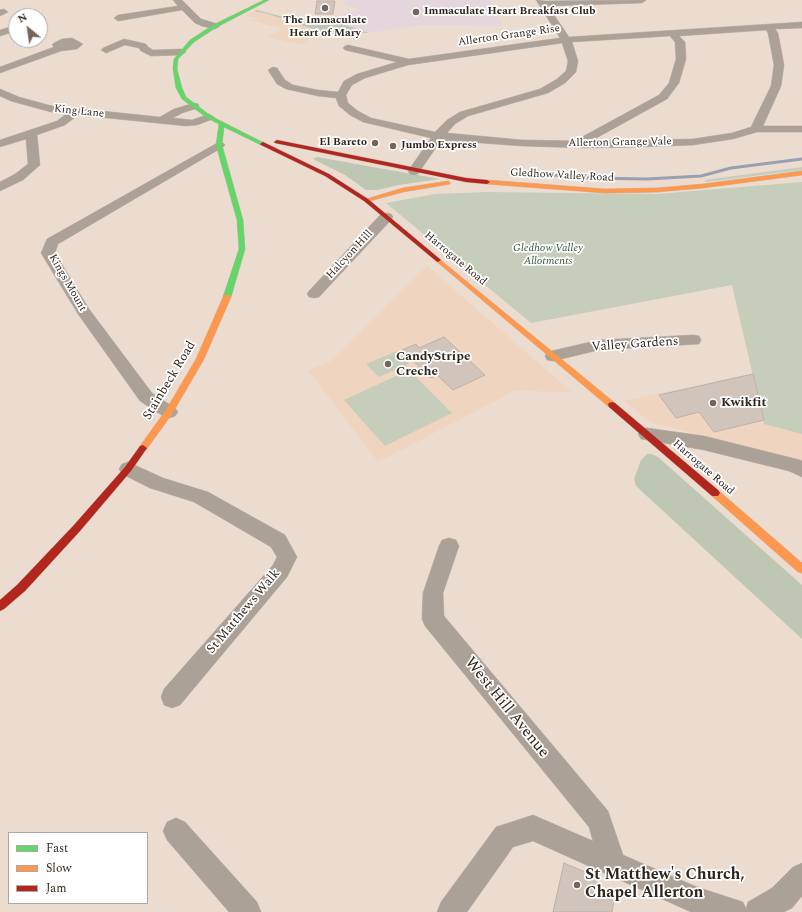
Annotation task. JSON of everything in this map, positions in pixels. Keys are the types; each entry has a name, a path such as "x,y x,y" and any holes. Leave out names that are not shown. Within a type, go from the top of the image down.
{"street":[{"path":"177,0 201,23 215,26"},
{"path":"106,50 124,42 143,46 144,49 151,53 181,52 192,41 215,26 267,0"},
{"path":"541,2 642,0"},
{"path":"414,171 438,136 451,122 464,114 544,91 561,81 571,72 573,61 566,40 541,2"},
{"path":"118,18 185,7"},
{"name":"Allerton Grange Rise","path":"341,95 348,83 361,76 407,62 566,40 802,25"},
{"path":"756,129 776,86 779,65 773,33 768,27"},
{"path":"585,145 586,138 663,98 674,82 681,59 680,42 672,33"},
{"path":"0,70 60,48"},
{"path":"348,48 407,62"},
{"name":"Harrogate Road","path":"181,52 176,59 175,69 179,88 184,98 209,117 327,175 366,200 647,434 802,569"},
{"path":"273,70 281,82 290,87 318,93 341,95 343,104 354,113 367,120 438,136"},
{"name":"King Lane","path":"0,92 50,109 161,121 193,122 209,117"},
{"path":"161,121 178,111 194,106"},
{"path":"0,144 31,135 61,123 76,112"},
{"name":"Stainbeck Road","path":"0,595 21,588 77,528 128,469 169,412 200,359 225,305 242,249 240,220 219,145 222,124"},
{"name":"Allerton Grange Vale","path":"438,136 522,143 585,145 693,142 733,136 756,129 802,129"},
{"path":"0,187 19,177 34,165 31,135"},
{"name":"Gledhow Valley Road","path":"258,142 279,142 414,171 466,180 605,191 657,190 703,186 802,173"},
{"name":"Kings Mount","path":"169,412 146,397 83,311 48,253 52,242 219,145"},
{"name":"Gledhow Valley Road","path":"295,160 308,154 323,152"},
{"path":"366,200 403,190 466,180"},
{"name":"Halcyon Hill","path":"314,294 386,217"},
{"name":"Valley Gardens","path":"553,356 599,345 693,340"},
{"path":"647,434 704,443 794,465 802,470"},
{"name":"St Matthews Walk","path":"128,469 157,483 201,497 278,541 288,557 280,571 172,697"},
{"name":"West Hill Avenue","path":"449,546 434,593 433,619 599,820 613,863"},
{"path":"0,606 21,588"},
{"path":"451,912 505,836 533,828 695,900 733,912"},
{"path":"176,831 247,912"},
{"path":"758,912 782,898 802,876"}],"shaded area":[{"path":"345,0 491,0 502,26 420,25 369,33 333,22 334,17 361,10 345,4"},
{"path":"254,11 268,14 322,32 311,37 303,45 268,37 283,29 252,21 257,18 245,16"},
{"path":"427,266 572,392 515,391 378,462 308,370 331,361"},
{"path":"753,373 764,424 802,434 802,464 771,454 650,422 624,401"}],"green space":[{"path":"257,10 295,20 333,21 369,33 322,32 268,14 254,11"},
{"path":"317,157 440,179 377,190 366,190 345,175 313,159"},
{"path":"802,167 802,170 706,182 704,180"},
{"name":"Gledhow Valley Allotments","path":"802,182 802,434 764,424 732,285 531,323 386,203 435,194 487,192 657,194"},
{"name":"CandyStripe Creche","path":"397,351 409,364 379,377 366,364"},
{"path":"409,370 452,413 385,446 344,400"},
{"path":"647,454 652,454 658,457 802,585 802,639 636,486 634,479 641,460"}],"building":[{"name":"The Immaculate Heart of Mary","path":"317,1 335,1 333,14 315,14"},
{"path":"444,337 485,375 453,390 437,375 431,378 402,350 416,344 419,348"},
{"name":"Kwikfit","path":"753,374 764,420 714,432 699,412 676,418 659,395"},
{"name":"St Matthew's Church, Chapel Allerton","path":"564,863 597,877 594,893 614,901 612,912 553,912"}],"waterway":[{"path":"516,172 591,178 647,179 701,176 731,168 802,159"}],"traffic: fast":[{"path":"263,144 209,117 184,98 179,88 175,69 176,59 192,41 215,26 267,0"},
{"path":"222,124 219,145 240,220 242,249 227,297"}],"traffic: slow":[{"path":"487,182 605,191 657,190 703,186 802,173"},
{"path":"366,200 403,190 448,183"},
{"path":"438,260 612,405"},
{"path":"143,448 169,412 200,359 227,297"},
{"path":"715,493 802,569"}],"traffic: jam":[{"path":"277,142 466,180 487,182"},
{"path":"263,144 327,175 366,200 438,260"},
{"path":"612,405 715,493"},
{"path":"0,606 21,588 77,528 128,469 143,448"}],"place":[{"name":"The Immaculate Heart of Mary","path":"325,8"},
{"name":"Immaculate Heart Breakfast Club","path":"416,12"},
{"name":"El Bareto","path":"375,143"},
{"name":"Jumbo Express","path":"393,146"},
{"name":"CandyStripe Creche","path":"388,364"},
{"name":"Kwikfit","path":"713,403"},
{"name":"St Matthew's Church, Chapel Allerton","path":"577,885"}]}
